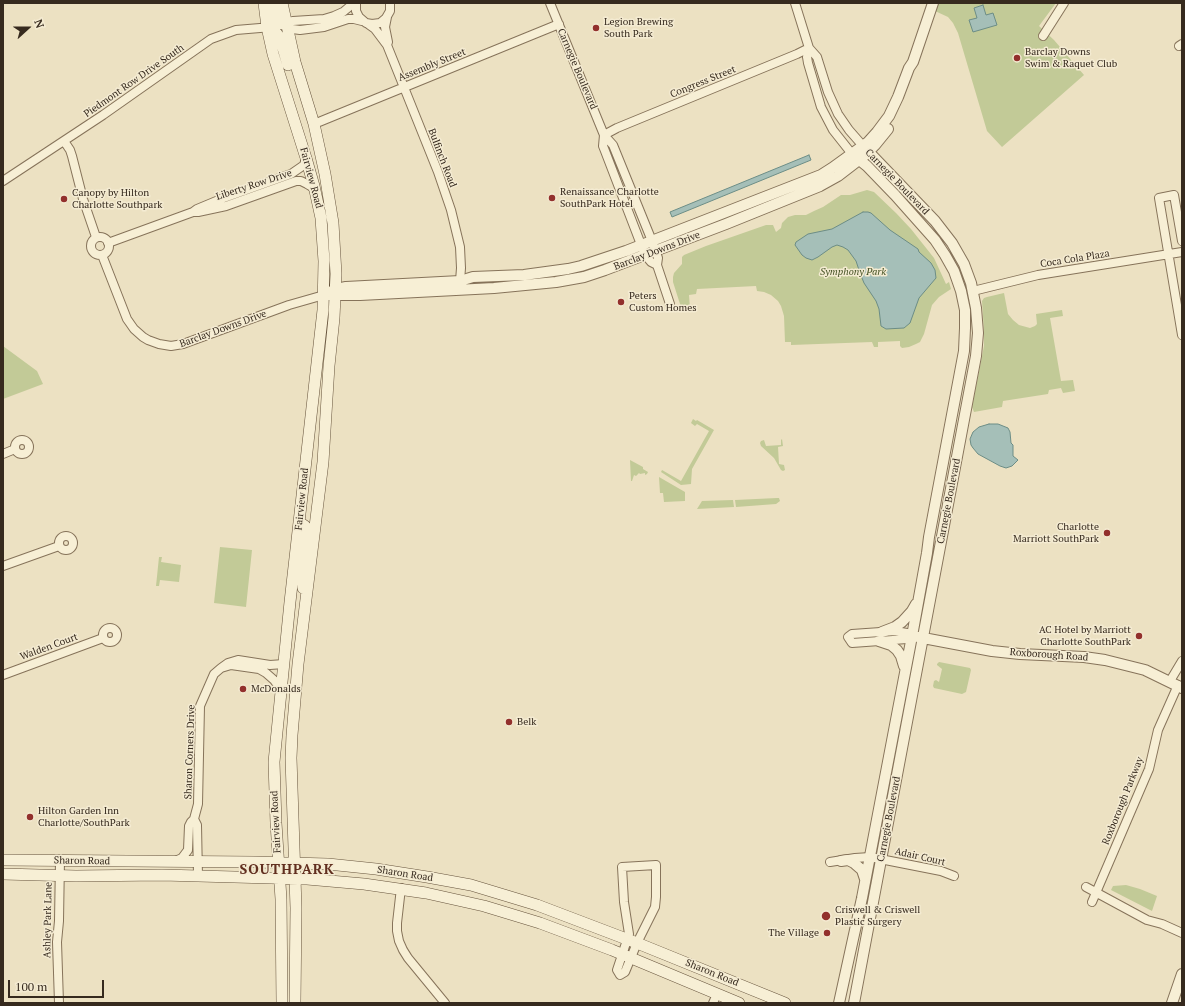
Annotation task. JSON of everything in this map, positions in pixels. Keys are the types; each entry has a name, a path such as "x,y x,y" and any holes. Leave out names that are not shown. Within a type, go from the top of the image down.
{"main road":[{"name":"Fairview Road","path":"264,3 267,27 276,65 316,193 322,232 324,261 324,295 281,692 274,772 281,914 282,1003"},
{"path":"272,3 275,18 280,23 286,25"},
{"name":"Fairview Road","path":"282,3 298,73 314,124 325,174 333,223 336,292 324,462 298,664 291,749 296,878 295,1003"},
{"path":"267,27 273,29 280,38 290,73 301,102 314,124"},
{"path":"299,522 304,526 306,532 302,577 306,606"},
{"name":"Sharon Road","path":"3,860 278,862 343,865 465,884 526,901 633,941 785,1003"},
{"name":"Sharon Road","path":"3,874 296,878 401,888 462,900 508,912 573,934 627,956 715,999 739,1003"}],"street":[{"path":"355,3 343,12 334,16 324,19 293,21 286,25 292,29 298,30 324,28 348,19 378,24 383,21 397,3"},
{"path":"355,3 357,14 365,22"},
{"name":"Bulfinch Road","path":"387,45 388,42 385,27 390,3"},
{"name":"Carnegie Boulevard","path":"550,3 604,135 613,145 656,251 658,260 657,265 670,304"},
{"name":"Carnegie Boulevard","path":"795,3 809,48 817,57 828,92 838,114 865,149 925,210 948,236 964,264 973,291 978,325 976,356 854,1003"},
{"name":"Barclay Downs Drive","path":"460,286 473,277 524,275 568,269 603,259 810,180 856,156 886,133 900,110 914,72 913,62 933,3"},
{"path":"1043,36 1064,3"},
{"name":"Bulfinch Road","path":"365,22 375,29 387,45 438,172 460,247 460,286"},
{"name":"Assembly Street","path":"314,124 559,24"},
{"name":"Piedmont Row Drive South","path":"3,181 121,103 209,40 236,30 286,25"},
{"name":"Carnegie Boulevard","path":"809,48 807,55 808,63 823,112 833,130 856,156 895,195 939,245 954,271 961,291 965,310 964,351 870,857 839,1003"},
{"name":"Congress Street","path":"604,135 617,128 798,54 809,48"},
{"name":"Carnegie Boulevard","path":"604,135 604,149 645,255 650,262 657,265"},
{"name":"Barclay Downs Drive","path":"64,141 70,150 83,199 96,237 90,244 92,250 96,254 102,255 127,319 134,329 143,337 159,344 172,346 183,344 289,305 336,292 360,295 460,286 556,282 584,277 726,224 814,188 838,176 856,156"},
{"name":"Liberty Row Drive","path":"108,243 193,212 213,202 291,174 304,165 306,158"},
{"name":"Liberty Row Drive","path":"193,212 226,206 296,181 301,181 307,184 312,187 316,193"},
{"path":"1182,241 1174,195 1159,198 1182,335"},
{"path":"96,237 99,236 105,238 108,243 109,249 102,255"},
{"name":"Coca Cola Plaza","path":"973,291 1031,277 1182,252"},
{"path":"3,454 15,450"},
{"path":"3,566 59,546"},
{"path":"881,637 902,622 912,611 918,599"},
{"path":"881,637 905,632 912,636"},
{"name":"Roxborough Road","path":"912,636 992,651 1100,659 1139,669 1177,685"},
{"path":"881,637 897,650 903,659 905,672"},
{"name":"Walden Court","path":"3,675 103,638"},
{"path":"220,668 228,663 238,660 270,664 284,664"},
{"name":"Roxborough Parkway","path":"1092,902 1149,769 1158,730 1177,685 1182,661"},
{"path":"220,668 231,665 259,669 276,682 281,692"},
{"name":"Sharon Corners Drive","path":"175,861 182,858 188,850 189,826 194,819 198,801 200,706 214,674 220,668"},
{"name":"Sharon Corners Drive","path":"194,819 197,826 198,876"},
{"name":"Adair Court","path":"830,862 870,857 940,871 954,876"},
{"name":"Ashley Park Lane","path":"59,1003 57,942 59,921 60,860"},
{"path":"842,861 848,860 857,865 863,871 865,880"},
{"path":"627,956 633,941 654,907 656,897 656,865 622,867 624,902 629,932 633,941"},
{"path":"1086,887 1147,920 1162,924 1182,933"},
{"path":"401,888 397,923 399,941 408,958 445,1003"},
{"path":"1172,1003 1182,974"}],"green space":[{"name":"Barclay Downs Swim & Raquet Club","path":"938,3 1056,3 1039,26 1054,40 1084,75 1002,147 987,131 958,33 948,17 935,11"},
{"name":"Symphony Park","path":"867,190 874,192 911,229 934,258 946,284 949,282 951,289 939,297 932,305 924,334 920,342 909,347 902,348 900,346 900,341 878,342 878,347 874,347 872,342 791,345 791,342 785,342 784,316 781,306 771,295 757,291 756,286 697,289 696,294 689,295 690,309 682,308 673,282 673,277 674,273 682,264 682,257 684,255 766,225 773,225 776,232 781,228 782,223 788,217 795,215 806,215 823,207 841,195 850,195"},
{"path":"1004,293 1008,314 1019,325 1030,328 1037,324 1036,314 1062,310 1063,316 1050,318 1061,381 1073,380 1075,391 1063,393 1061,388 1049,390 1048,394 1003,401 1002,407 974,412 972,407 984,346 982,301 984,298"},
{"path":"3,346 37,371 43,384 3,399"},
{"path":"693,419 714,430 692,469 691,484 681,485 661,472 662,470 681,481 709,431 697,424 695,426 691,423"},
{"path":"782,439 783,446 778,447 779,464 784,465 785,470 783,471 774,458 761,446 760,443 764,440 766,446 781,445"},
{"path":"630,460 643,467 643,469 648,472 647,474 645,475 645,473 639,473 636,476 634,475 631,481"},
{"path":"659,477 685,492 685,501 664,502 663,493 660,493"},
{"path":"779,498 780,501 776,504 736,507 735,500"},
{"path":"733,500 734,507 697,509 702,501"},
{"path":"220,547 252,550 246,607 214,603"},
{"path":"159,557 162,557 161,562 181,565 179,582 160,580 159,586 156,586"},
{"path":"939,662 970,668 971,670 966,692 962,694 934,688 934,681 936,680 939,682 942,669 937,665"},
{"path":"1126,885 1157,896 1152,911 1111,890 1113,886"}],"water":[{"path":"983,5 986,15 993,13 997,25 973,32 969,20 977,18 974,8"},
{"path":"809,155 811,160 672,217 670,212"},
{"path":"863,212 871,213 890,230 918,249 919,252 931,263 935,270 936,278 919,298 910,323 904,328 886,329 881,326 879,309 876,301 864,283 856,261 848,250 837,245 812,260 802,255 795,245 796,242 808,234 832,229"},
{"path":"989,424 998,424 1008,428 1011,443 1013,445 1013,456 1018,460 1012,466 1006,468 1000,466 978,454 971,445 970,439 973,432 979,427"}],"place":[{"name":"Legion Brewing South Park","path":"596,28"},
{"name":"Barclay Downs Swim & Raquet Club","path":"1017,58"},
{"name":"Renaissance Charlotte SouthPark Hotel","path":"552,198"},
{"name":"Canopy by Hilton Charlotte Southpark","path":"64,199"},
{"name":"Peters Custom Homes","path":"621,302"},
{"name":"Charlotte Marriott SouthPark","path":"1107,533"},
{"name":"AC Hotel by Marriott Charlotte SouthPark","path":"1139,636"},
{"name":"McDonalds","path":"243,689"},
{"name":"Belk","path":"509,722"},
{"name":"Hilton Garden Inn Charlotte/SouthPark","path":"30,817"},
{"name":"Criswell & Criswell Plastic Surgery","path":"826,916"},
{"name":"The Village","path":"827,933"}],"district":[{"name":"SOUTHPARK","path":"287,870"}]}
